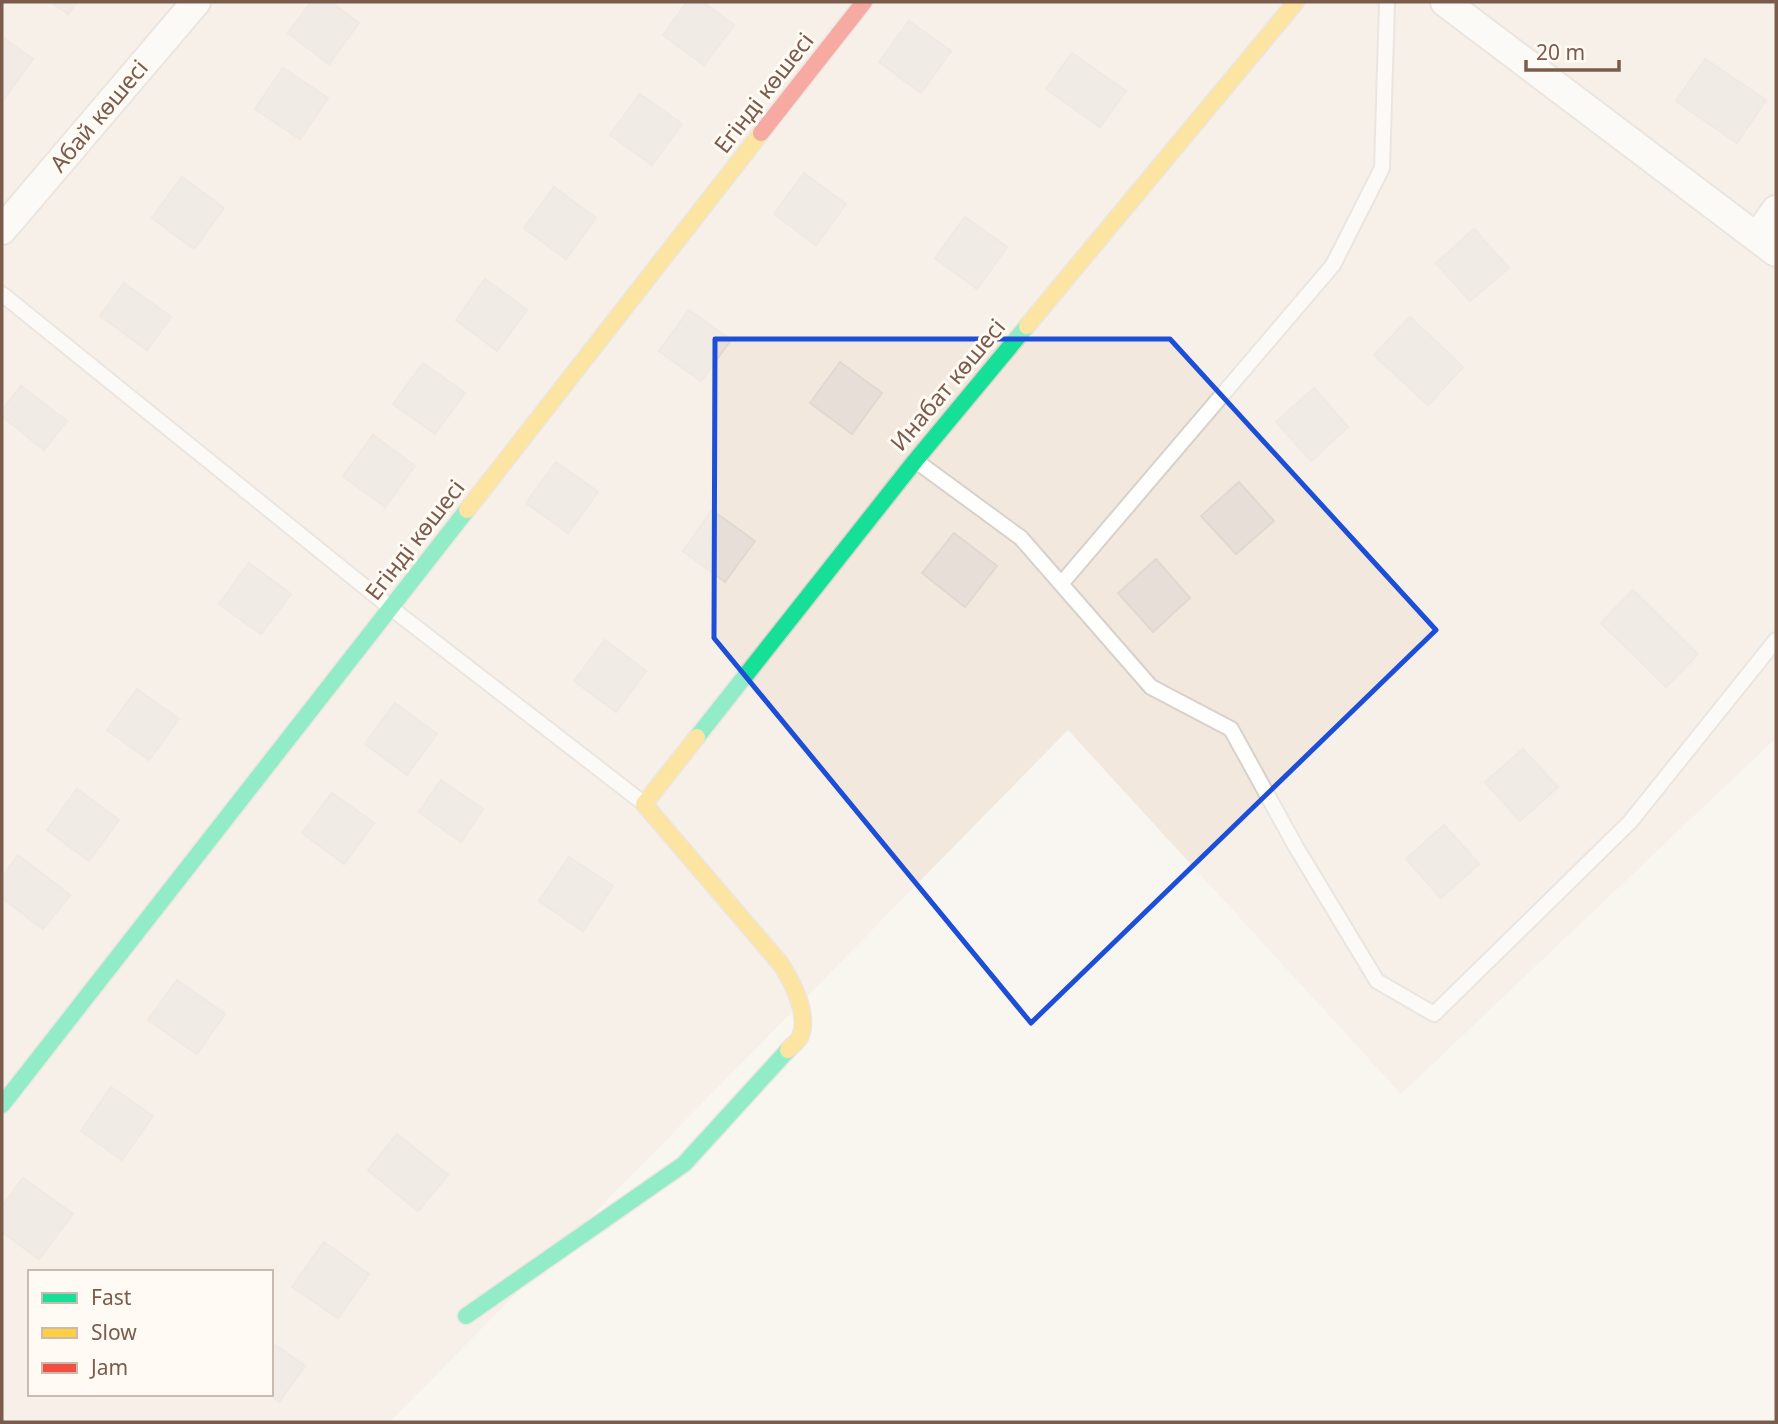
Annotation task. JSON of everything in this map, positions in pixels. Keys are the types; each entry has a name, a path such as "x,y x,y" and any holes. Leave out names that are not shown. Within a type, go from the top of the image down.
{"street":[{"name":"Абай көшесі","path":"2,230 196,2"},
{"name":"Егінді көшесі","path":"2,1105 864,2"},
{"name":"Инабат көшесі","path":"644,804 915,461 1296,2"},
{"path":"1445,2 1766,244 1776,210"},
{"path":"466,1316 684,1164 800,1038 803,1012 795,986 780,964 644,804"}],"lane":[{"path":"1061,584 1333,265 1382,167 1387,2"},
{"path":"2,294 391,608 644,804"},
{"path":"915,461 1021,538 1151,687 1231,729 1296,848 1377,981 1434,1014 1630,822 1776,640"}],"highlighted area":[{"path":"715,339 1170,339 1436,630 1031,1023 714,638"}],"shaded area":[{"path":"2,2 1776,2 1776,738 1401,1094 1068,730 390,1422 2,1422"}],"building":[{"path":"51,2 77,2 68,14"},
{"path":"311,2 331,2 359,23 329,64 288,33"},
{"path":"687,2 703,2 734,25 704,65 663,35"},
{"path":"909,21 951,51 921,93 879,62"},
{"path":"2,37 33,59 3,100 2,100"},
{"path":"1072,53 1126,91 1100,127 1046,89"},
{"path":"1705,59 1766,100 1737,143 1676,101"},
{"path":"283,68 328,98 300,139 255,109"},
{"path":"640,94 682,124 652,165 610,135"},
{"path":"804,173 846,204 816,245 774,214"},
{"path":"182,177 224,208 194,249 152,218"},
{"path":"554,187 596,218 566,259 524,228"},
{"path":"965,217 1007,247 977,289 935,258"},
{"path":"1474,229 1509,268 1470,301 1436,263"},
{"path":"485,279 527,310 497,351 456,320"},
{"path":"124,283 171,317 147,350 100,316"},
{"path":"689,310 731,340 701,381 659,351"},
{"path":"1410,317 1463,367 1428,405 1374,355"},
{"path":"840,362 882,393 852,434 810,403"},
{"path":"423,363 465,393 435,434 393,404"},
{"path":"21,386 67,421 44,450 2,416 2,410"},
{"path":"1314,388 1348,427 1311,461 1276,422"},
{"path":"373,435 415,466 385,507 343,476"},
{"path":"556,462 598,492 568,533 526,503"},
{"path":"1239,482 1274,521 1236,554 1201,516"},
{"path":"712,510 755,541 725,582 683,551"},
{"path":"954,533 997,566 965,607 922,573"},
{"path":"1156,559 1190,598 1153,632 1118,593"},
{"path":"249,563 291,594 261,634 219,604"},
{"path":"1633,590 1698,654 1666,687 1601,623"},
{"path":"605,640 646,671 616,712 574,681"},
{"path":"137,689 179,719 149,760 107,730"},
{"path":"395,703 437,734 407,775 365,744"},
{"path":"1523,749 1558,787 1520,821 1485,782"},
{"path":"441,780 483,809 461,842 419,812"},
{"path":"77,789 119,820 89,861 47,830"},
{"path":"332,793 374,823 344,864 302,833"},
{"path":"1444,825 1479,864 1441,898 1406,859"},
{"path":"18,855 70,895 43,929 2,898 2,877"},
{"path":"569,857 613,886 583,931 539,901"},
{"path":"177,980 225,1014 197,1054 148,1020"},
{"path":"111,1087 153,1116 122,1160 81,1131"},
{"path":"397,1134 448,1175 418,1211 368,1170"},
{"path":"23,1178 73,1214 39,1259 2,1232 2,1206"},
{"path":"324,1242 369,1274 338,1318 292,1287"},
{"path":"273,1343 305,1366 279,1402 272,1396"}],"traffic: fast":[{"path":"697,737 915,461 1027,326"},
{"path":"2,1105 467,510"},
{"path":"466,1316 684,1164 788,1050"}],"traffic: slow":[{"path":"1027,326 1296,2"},
{"path":"467,510 761,133"},
{"path":"697,737 644,804 785,970 798,998 803,1019 800,1037 788,1050"}],"traffic: jam":[{"path":"761,133 864,2"}]}
